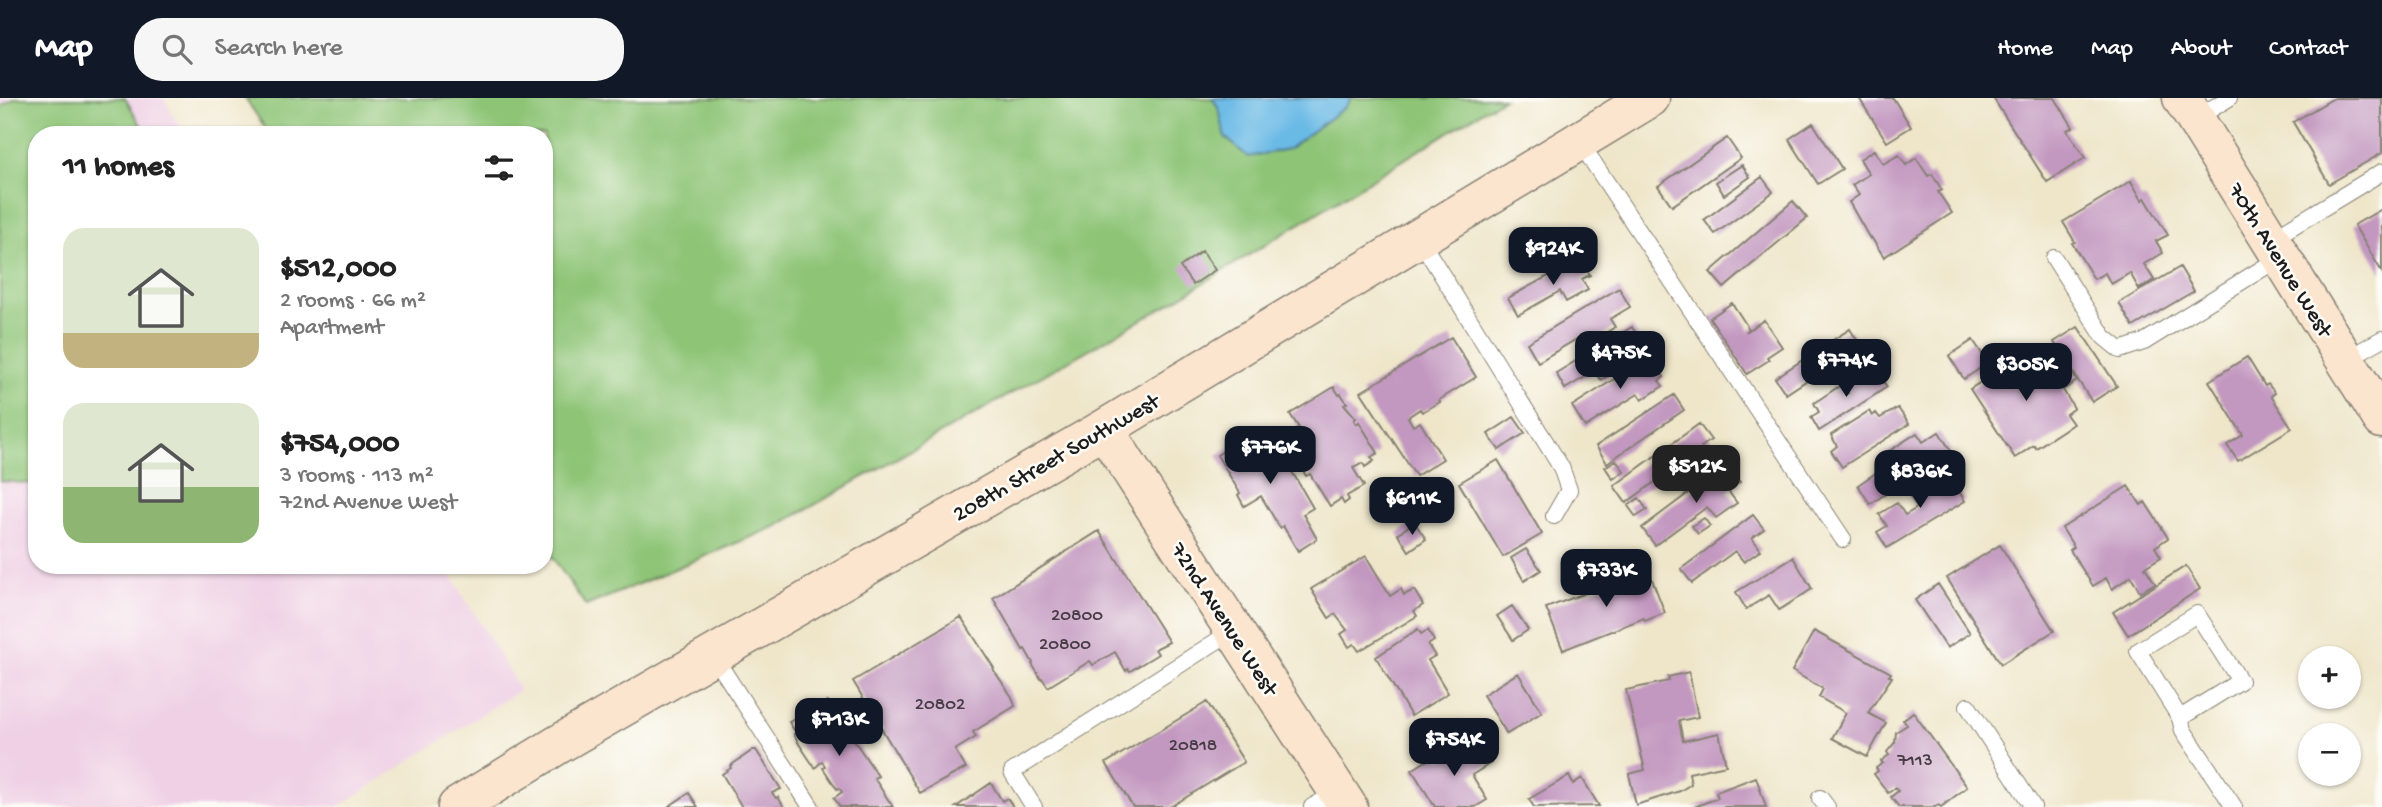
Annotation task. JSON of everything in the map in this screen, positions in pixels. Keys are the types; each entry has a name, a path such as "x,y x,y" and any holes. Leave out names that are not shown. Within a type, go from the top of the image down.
{"street":[{"name":"208th Street Southwest","path":"457,807 559,744 1104,429 1650,98"},
{"name":"70th Avenue West","path":"2188,108 2382,419"},
{"name":"72nd Avenue West","path":"1104,429 1234,630 1333,802"}],"lane":[{"path":"2188,108 2229,98"},
{"path":"1579,141 1843,539"},
{"path":"2054,258 2104,337 2120,350 2144,342 2382,172"},
{"path":"1419,238 1561,467 1569,490 1554,516"},
{"path":"2345,360 2382,339"},
{"path":"2180,718 2239,681 2197,614 2137,651 2180,718 2183,730 2234,807"},
{"path":"1034,807 1013,772 1234,630"},
{"path":"713,655 811,807"},
{"path":"1968,706 2033,807"}],"shaded area":[{"path":"0,98 163,98 180,126 28,126 28,574 450,574 520,690 338,807 0,807"}],"green space":[{"path":"15,98 125,98 142,126 28,126 28,483 0,481 0,107"},
{"path":"245,98 1504,98 1169,304 777,526 586,606 553,558 553,126 264,126"}],"water":[{"path":"1212,98 1351,98 1345,107 1288,149 1248,157 1225,137 1219,108"}],"building":[{"path":"1859,98 1893,98 1911,127 1887,142"},
{"path":"1993,98 2055,98 2073,127 2067,130 2085,158 2047,182"},
{"path":"2334,98 2382,98 2382,153 2329,184 2293,122"},
{"path":"1813,123 1842,169 1818,184 1789,139"},
{"path":"1727,138 1741,158 1672,206 1658,186"},
{"path":"1874,150 1883,164 1899,155 1906,165 1916,158 1928,176 1932,174 1942,190 1938,192 1952,213 1884,257 1871,237 1870,239 1849,202 1859,195 1852,185 1869,174 1860,159"},
{"path":"1742,165 1750,177 1724,195 1716,182"},
{"path":"1762,177 1773,192 1715,234 1704,220"},
{"path":"2131,181 2168,235 2156,241 2163,253 2144,264 2154,280 2139,289 2130,273 2111,284 2105,273 2094,279 2072,243 2075,242 2063,222"},
{"path":"1793,201 1807,218 1724,288 1710,272"},
{"path":"2382,209 2382,272 2354,225"},
{"path":"1202,251 1215,270 1193,285 1180,267"},
{"path":"1581,258 1590,275 1582,279 1588,290 1566,302 1560,291 1518,315 1508,298"},
{"path":"2180,267 2194,291 2133,327 2119,303"},
{"path":"1619,288 1630,307 1610,319 1615,327 1590,343 1585,334 1538,362 1527,343"},
{"path":"1732,303 1749,329 1746,332 1764,320 1782,347 1767,357 1769,360 1747,374 1710,318"},
{"path":"1632,327 1647,352 1601,380 1595,371 1565,389 1556,373"},
{"path":"2078,327 2117,386 2092,402 2054,342"},
{"path":"1850,329 1860,345 1786,394 1775,378"},
{"path":"1451,337 1476,377 1439,400 1440,402 1422,412 1420,409 1408,417 1413,426 1420,422 1443,459 1416,476 1361,392"},
{"path":"1973,340 1988,363 1964,379 1949,356"},
{"path":"2026,353 2033,364 2042,358 2054,376 2068,367 2077,381 2063,390 2074,408 2066,414 2073,424 2015,458 1970,389"},
{"path":"1651,356 1664,377 1659,381 1663,386 1642,400 1638,394 1585,427 1572,406"},
{"path":"2247,357 2265,386 2268,384 2275,393 2271,396 2292,428 2238,461 2227,445 2243,435 2209,381"},
{"path":"1878,373 1887,387 1819,431 1811,417 1819,412 1814,403 1841,385 1846,394 1848,393 1841,382 1850,376 1854,382 1865,375 1868,380"},
{"path":"1334,387 1356,418 1356,424 1359,422 1378,453 1371,457 1374,461 1365,467 1363,463 1353,468 1364,486 1347,496 1349,500 1344,504 1341,499 1330,506 1310,474 1306,476 1283,438 1299,428 1290,414"},
{"path":"1674,395 1684,410 1607,463 1596,446"},
{"path":"1898,408 1909,424 1842,467 1831,451 1837,446 1831,435 1869,411 1872,416 1876,413 1880,418"},
{"path":"1514,417 1525,433 1499,450 1488,434"},
{"path":"1699,424 1711,440 1701,447 1710,459 1682,480 1674,468 1626,503 1614,486"},
{"path":"1939,432 1951,451 1870,504 1858,485 1883,468 1877,459 1917,433 1923,442"},
{"path":"1264,433 1283,465 1287,463 1313,508 1303,514 1317,539 1298,551 1261,496 1244,506 1238,495 1240,493 1217,455 1240,441 1242,445"},
{"path":"1951,459 1960,474 1950,480 1941,465"},
{"path":"1498,460 1542,534 1503,557 1459,483"},
{"path":"1616,460 1624,471 1613,479 1605,467"},
{"path":"1727,464 1740,482 1728,491 1737,503 1716,518 1707,507 1655,545 1642,528"},
{"path":"1942,474 1950,487 1955,485 1965,501 1887,548 1877,532 1887,526 1879,514 1897,503 1905,515 1917,508 1909,494"},
{"path":"2128,486 2141,505 2145,502 2168,538 2155,547 2161,557 2145,567 2155,583 2140,592 2131,576 2112,589 2106,578 2093,586 2070,550 2074,547 2062,528"},
{"path":"1408,494 1417,508 1396,521 1387,507"},
{"path":"1639,498 1647,510 1636,517 1628,506"},
{"path":"1753,515 1764,529 1752,538 1761,550 1744,562 1735,551 1692,583 1681,569"},
{"path":"1704,518 1710,526 1698,534 1692,526"},
{"path":"1414,522 1426,539 1409,551 1398,534"},
{"path":"1099,531 1169,642 1155,649 1158,654 1130,671 1126,671 1115,652 1093,665 1090,661 1048,687 993,598"},
{"path":"2000,545 2054,631 2001,664 1947,578"},
{"path":"1526,549 1541,570 1524,581 1511,558"},
{"path":"1366,556 1390,596 1401,589 1404,595 1414,590 1423,605 1414,611 1417,616 1359,651 1354,644 1349,647 1341,634 1347,630 1335,614 1329,618 1311,589"},
{"path":"1793,557 1812,589 1779,610 1769,595 1746,609 1736,592"},
{"path":"2186,566 2200,589 2128,635 2113,612"},
{"path":"1648,569 1665,613 1645,621 1644,618 1563,650 1546,608"},
{"path":"1938,584 1970,633 1947,648 1915,600"},
{"path":"1512,606 1528,630 1513,640 1497,616"},
{"path":"961,617 1012,697 1015,706 973,732 976,737 955,750 966,768 920,793 853,681"},
{"path":"1418,629 1421,634 1428,630 1434,641 1428,645 1435,656 1428,660 1448,693 1411,716 1376,657"},
{"path":"1814,631 1891,673 1889,676 1892,677 1868,713 1886,723 1867,757 1832,738 1846,713 1819,697 1823,689 1792,671"},
{"path":"1689,672 1698,717 1679,721 1683,741 1719,733 1726,765 1689,773 1691,784 1680,791 1636,805 1629,774 1645,770 1626,690 1669,681 1668,677"},
{"path":"1518,673 1542,712 1507,734 1483,695"},
{"path":"828,701 878,776 874,778 893,807 840,807 834,798 842,792 823,768 825,766 822,761 815,768 799,744 789,722"},
{"path":"1207,702 1244,762 1170,807 1133,807 1106,763"},
{"path":"1913,712 1967,787 1941,807 1899,807 1891,797 1898,791 1895,788 1888,793 1874,774 1878,771 1876,768 1883,763 1881,761 1889,755 1887,752 1895,742 1896,732 1907,725 1903,720"},
{"path":"1477,741 1491,763 1472,775 1487,800 1475,807 1435,807 1412,770 1437,754 1441,760 1461,748 1463,751"},
{"path":"756,750 781,789 772,793 784,807 742,807 722,774"},
{"path":"1569,776 1573,784 1582,778 1599,806 1534,807 1529,799"},
{"path":"1756,777 1766,807 1694,807 1718,798 1716,792"},
{"path":"991,783 1002,801 1007,798 1013,807 956,807"},
{"path":"689,793 698,807 668,807"}]}
